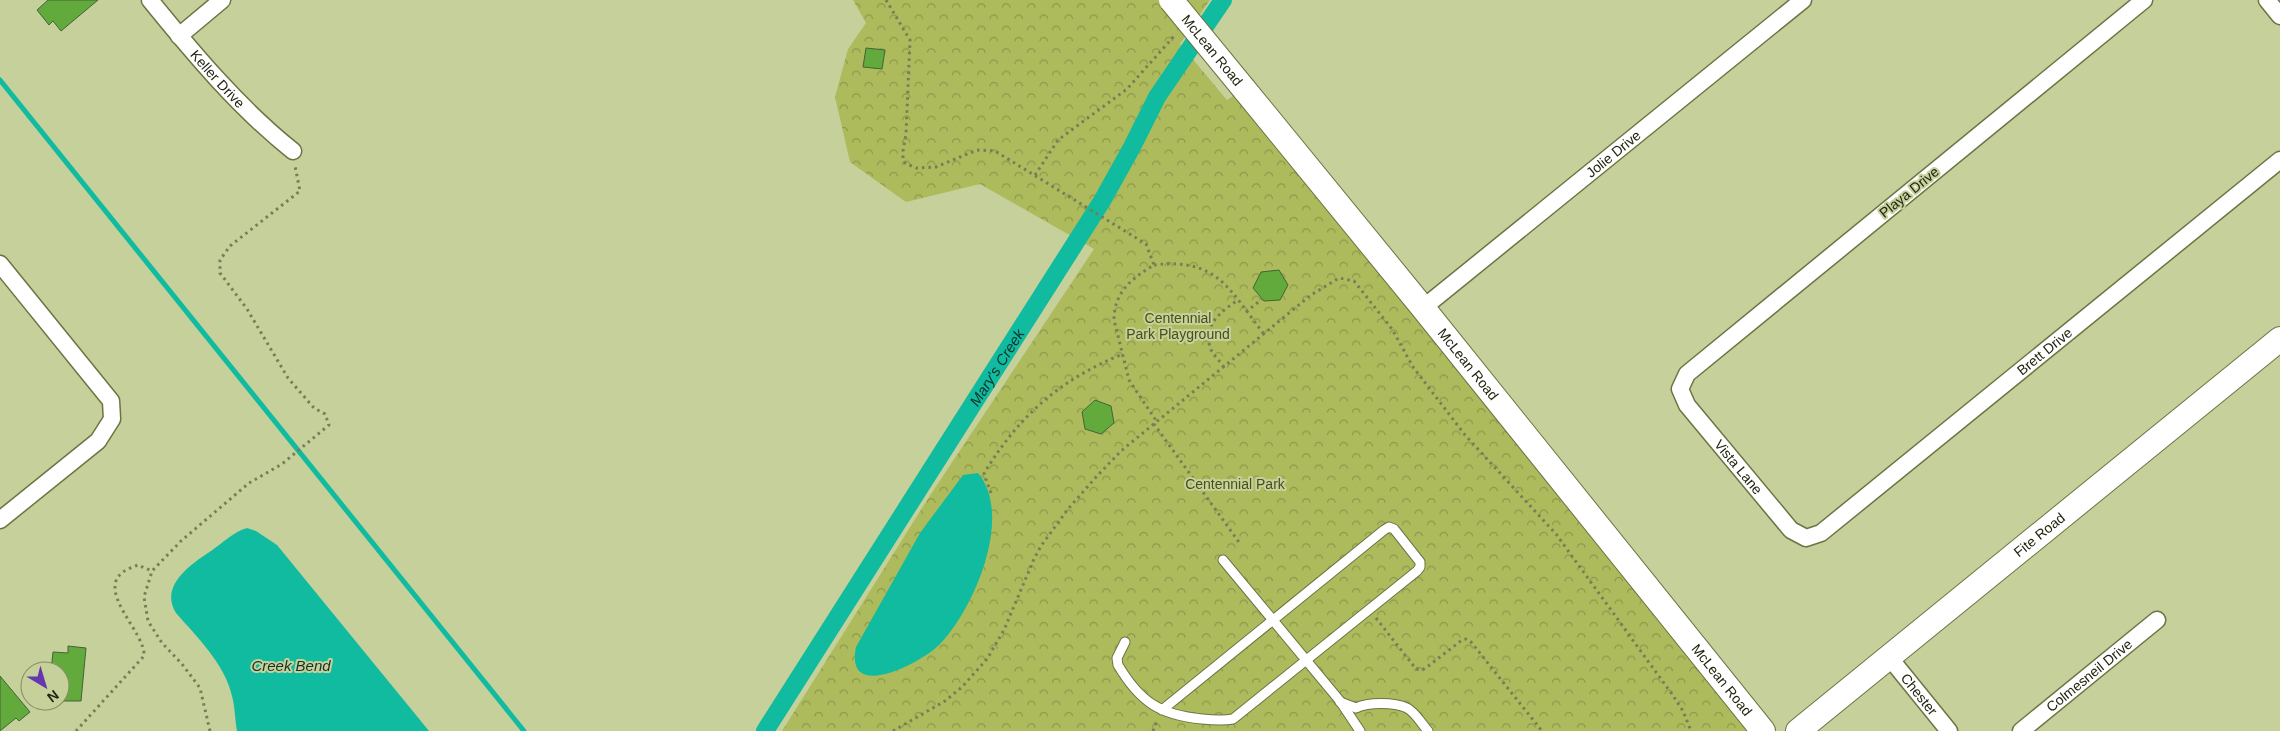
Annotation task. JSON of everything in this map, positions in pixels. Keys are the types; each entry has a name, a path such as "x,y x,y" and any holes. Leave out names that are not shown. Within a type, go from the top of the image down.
{"street":[{"name":"Keller Drive","path":"150,0 179,36 267,130 293,150"},
{"path":"179,36 222,0"},
{"name":"McLean Road","path":"1172,0 1423,308 1763,731"},
{"name":"Jolie Drive","path":"1423,308 1803,0"},
{"name":"Playa Drive","path":"1680,389 1687,374 2144,0"},
{"path":"2267,0 2280,16"},
{"name":"Brett Drive","path":"1806,538 1821,533 2280,160"},
{"path":"0,264 6,284 111,401 112,419 98,441 0,520"},
{"name":"Fite Road","path":"1798,731 2280,338"},
{"name":"Vista Lane","path":"1680,389 1687,405 1791,530 1806,538"},
{"name":"Colmesneil Drive","path":"2021,731 2157,620"},
{"name":"Chester","path":"1889,657 1949,731"}],"lane":[{"path":"1125,642 1116,658 1118,665 1146,700 1155,708 1184,717 1226,721 1233,719 1369,610 1420,567 1420,562 1394,529 1389,527 1162,710"},
{"path":"1223,560 1305,662 1340,702 1360,731"},
{"path":"1340,702 1356,708 1365,704 1375,703 1407,708 1428,731"}],"path":[{"path":"886,0 910,40 906,134 902,159 905,163 916,168 936,168 977,150 995,152 1044,180 1139,240 1149,248 1154,265"},
{"path":"1035,175 1058,140 1127,89 1178,32"},
{"path":"210,731 200,688 182,664 162,643 148,621 144,597 152,572 181,541 249,483 282,464 329,425 325,414 314,408 288,378 247,309 220,273 220,260 230,246 300,191 293,150"},
{"path":"1241,545 1154,424 1155,419 1129,380 1114,320 1114,310 1125,286 1137,275 1154,265 1186,265 1206,270 1227,286 1264,334"},
{"path":"893,731 945,701 975,673 996,645 1034,559 1050,534 1068,509 1121,451 1324,285 1339,278 1354,281 1392,329 1413,367 1465,436 1556,534 1674,697 1683,711 1691,731"},
{"path":"1246,312 1262,299"},
{"path":"1224,367 1210,347 1210,333 1213,320 1238,300"},
{"path":"992,493 984,474 1023,418 1049,395 1074,377 1123,354"},
{"path":"76,731 144,656 145,647 120,607 116,580 123,572 138,565 152,572"},
{"path":"1369,610 1416,669 1422,670 1427,667 1462,640 1466,639 1471,642 1542,731"}],"green space":[{"name":"Centennial Park","path":"853,0 1210,0 1180,44 1227,100 1236,94 1750,731 782,731 929,497 1094,249 980,184 906,202 850,162 835,97 848,49 866,23"}],"water":[{"path":"978,473 988,491 992,513 991,536 977,585 966,608 941,643 919,660 888,674 873,676 862,673 856,664 856,647 920,533 963,475"},
{"name":"Creek Bend","path":"247,528 256,531 277,545 429,731 237,731 232,696 223,673 201,641 176,613 171,594 174,585 180,577 195,562 233,535"}],"building":[{"path":"48,0 98,0 61,31 53,21 49,25 37,10"},
{"path":"866,48 885,50 882,69 863,67"},
{"path":"1279,270 1288,285 1280,300 1264,301 1253,288 1261,272"},
{"path":"1095,400 1111,406 1114,423 1101,434 1085,429 1082,412"},
{"path":"68,646 86,648 81,701 70,701 70,661 52,661 53,652 68,653"},
{"path":"0,676 20,700 20,711 30,712 19,721 16,718 0,731"}],"waterway":[{"name":"Mary's Creek","path":"765,731 1102,201 1157,97 1223,0"},
{"path":"0,80 524,731"}],"park label":[{"name":"Centennial Park Playground","path":"1178,326"}]}
